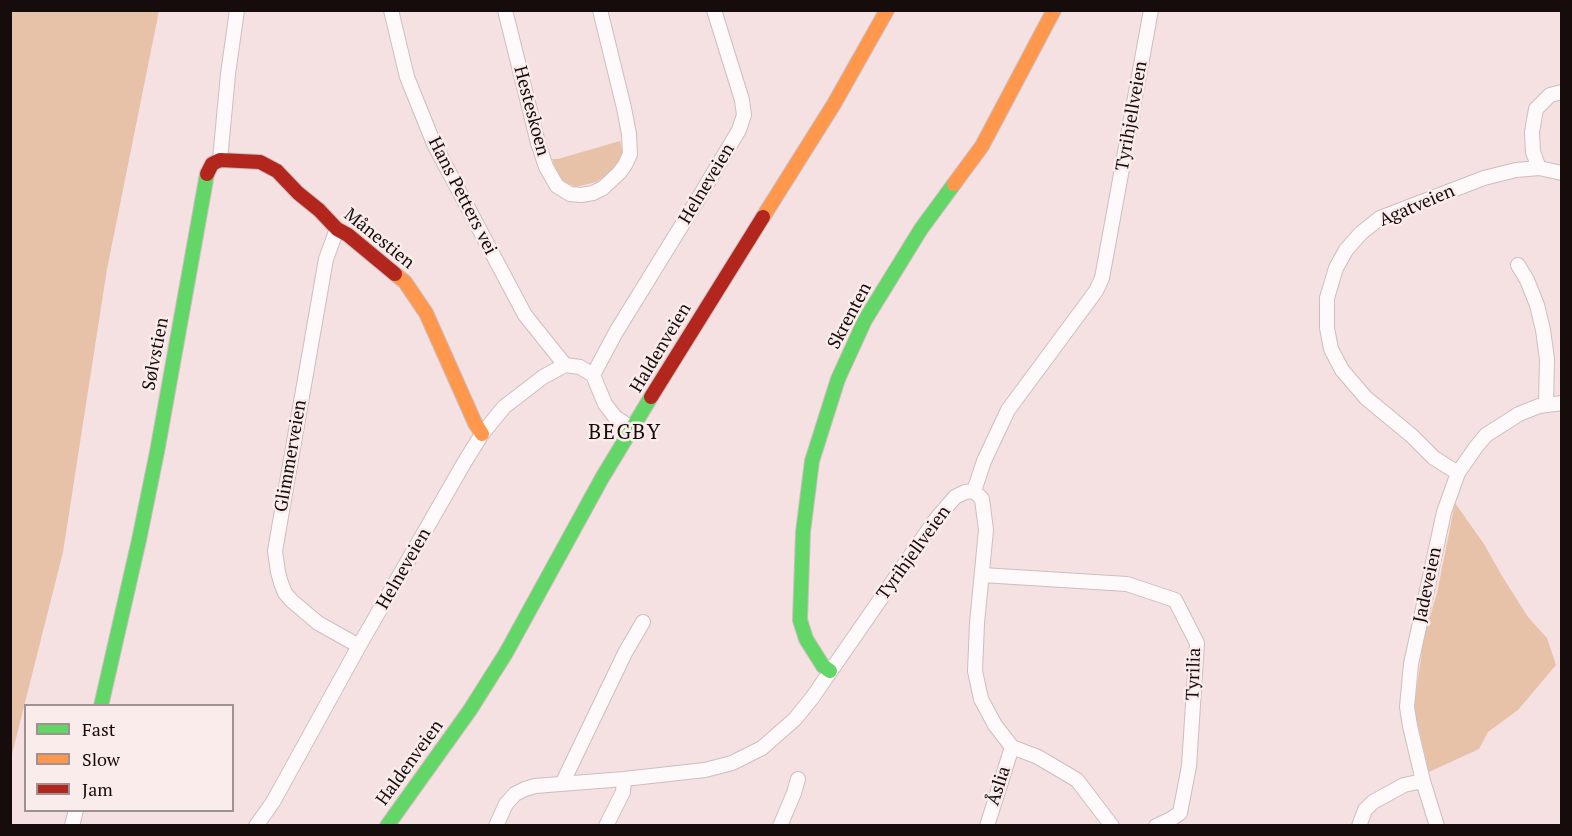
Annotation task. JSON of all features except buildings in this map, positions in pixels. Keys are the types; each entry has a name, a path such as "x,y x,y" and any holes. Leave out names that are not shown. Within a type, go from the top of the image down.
{"street":[{"name":"Sølvstien","path":"100,704 140,540 207,173 212,164 219,160 237,10"},
{"name":"Hans Petters vei","path":"391,10 408,77 434,144 525,315 565,365"},
{"name":"Hesteskoen","path":"505,10 546,167 557,186 570,194 580,195 593,193 603,188 619,173 630,154 627,122 600,10"},
{"name":"Helneveien","path":"593,375 616,332 739,130 744,115 742,100 714,10"},
{"name":"Haldenveien","path":"387,825 470,710 500,662 602,478 834,104 887,10"},
{"name":"Skrenten","path":"830,671 823,666 806,639 800,620 803,532 812,461 838,379 865,320 921,229 982,146 1054,10"},
{"name":"Tyrihjellveien","path":"496,825 506,804 515,794 535,786 705,770 732,763 762,748 795,719 812,698 936,519 955,497 974,491 984,461 1008,410 1096,291 1102,278 1151,10"},
{"path":"1539,168 1533,152 1532,132 1536,109 1550,95 1562,92"},
{"name":"Månestien","path":"219,160 260,162 277,171 298,193 320,210 337,230 348,235 405,282 426,313 482,434"},
{"name":"Agatveien","path":"1458,473 1434,458 1412,436 1366,398 1342,370 1331,349 1327,328 1327,298 1336,268 1346,250 1380,218 1484,178 1516,170 1539,168 1562,173"},
{"name":"Glimmerveien","path":"337,230 326,259 275,550 281,583 292,602 318,623 359,646"},
{"path":"1518,265 1537,305 1543,330 1547,359 1546,405"},
{"path":"565,365 580,367 593,375 605,404 615,417 633,429"},
{"name":"Helneveien","path":"256,825 273,802 359,646 482,434 504,407 543,377 565,365"},
{"name":"Jadeveien","path":"1437,825 1423,781 1407,707 1411,664 1441,524 1458,473 1486,435 1519,414 1539,406 1562,403"},
{"path":"974,491 982,499 986,530 976,623 975,671 981,699 994,725 1012,747 1038,757 1077,780 1112,825"},
{"name":"Tyrilia","path":"982,575 1128,584 1175,600 1197,643 1189,766 1179,813 1156,825"},
{"path":"562,784 625,653 643,622"},
{"name":"Åslia","path":"987,825 1012,747"},
{"path":"606,825 623,792 624,779"},
{"path":"780,825 798,779"},
{"path":"1359,825 1365,810 1373,802 1404,785 1423,781"}],"shaded area":[{"path":"11,10 159,11 107,269 63,552 11,758"},
{"path":"620,141 624,155 614,171 596,182 576,187 562,181 552,159"},
{"path":"1455,503 1484,544 1528,617 1547,638 1556,665 1518,710 1488,732 1479,749 1429,772 1414,708 1424,637 1437,593"}],"traffic: fast":[{"path":"101,704 157,452 207,174"},
{"path":"830,671 823,666 806,639 800,620 803,532 812,461 838,379 865,320 921,229 954,184"},
{"path":"387,826 470,710 506,653 602,478 651,397"}],"traffic: slow":[{"path":"763,217 834,104 887,10"},
{"path":"954,184 982,146 1054,10"},
{"path":"395,274 405,282 426,313 482,434"}],"traffic: jam":[{"path":"207,174 212,164 220,160 260,162 277,171 337,229 348,235 395,274"},
{"path":"651,397 763,217"}],"district":[{"name":"BEGBY","path":"625,433"}]}
